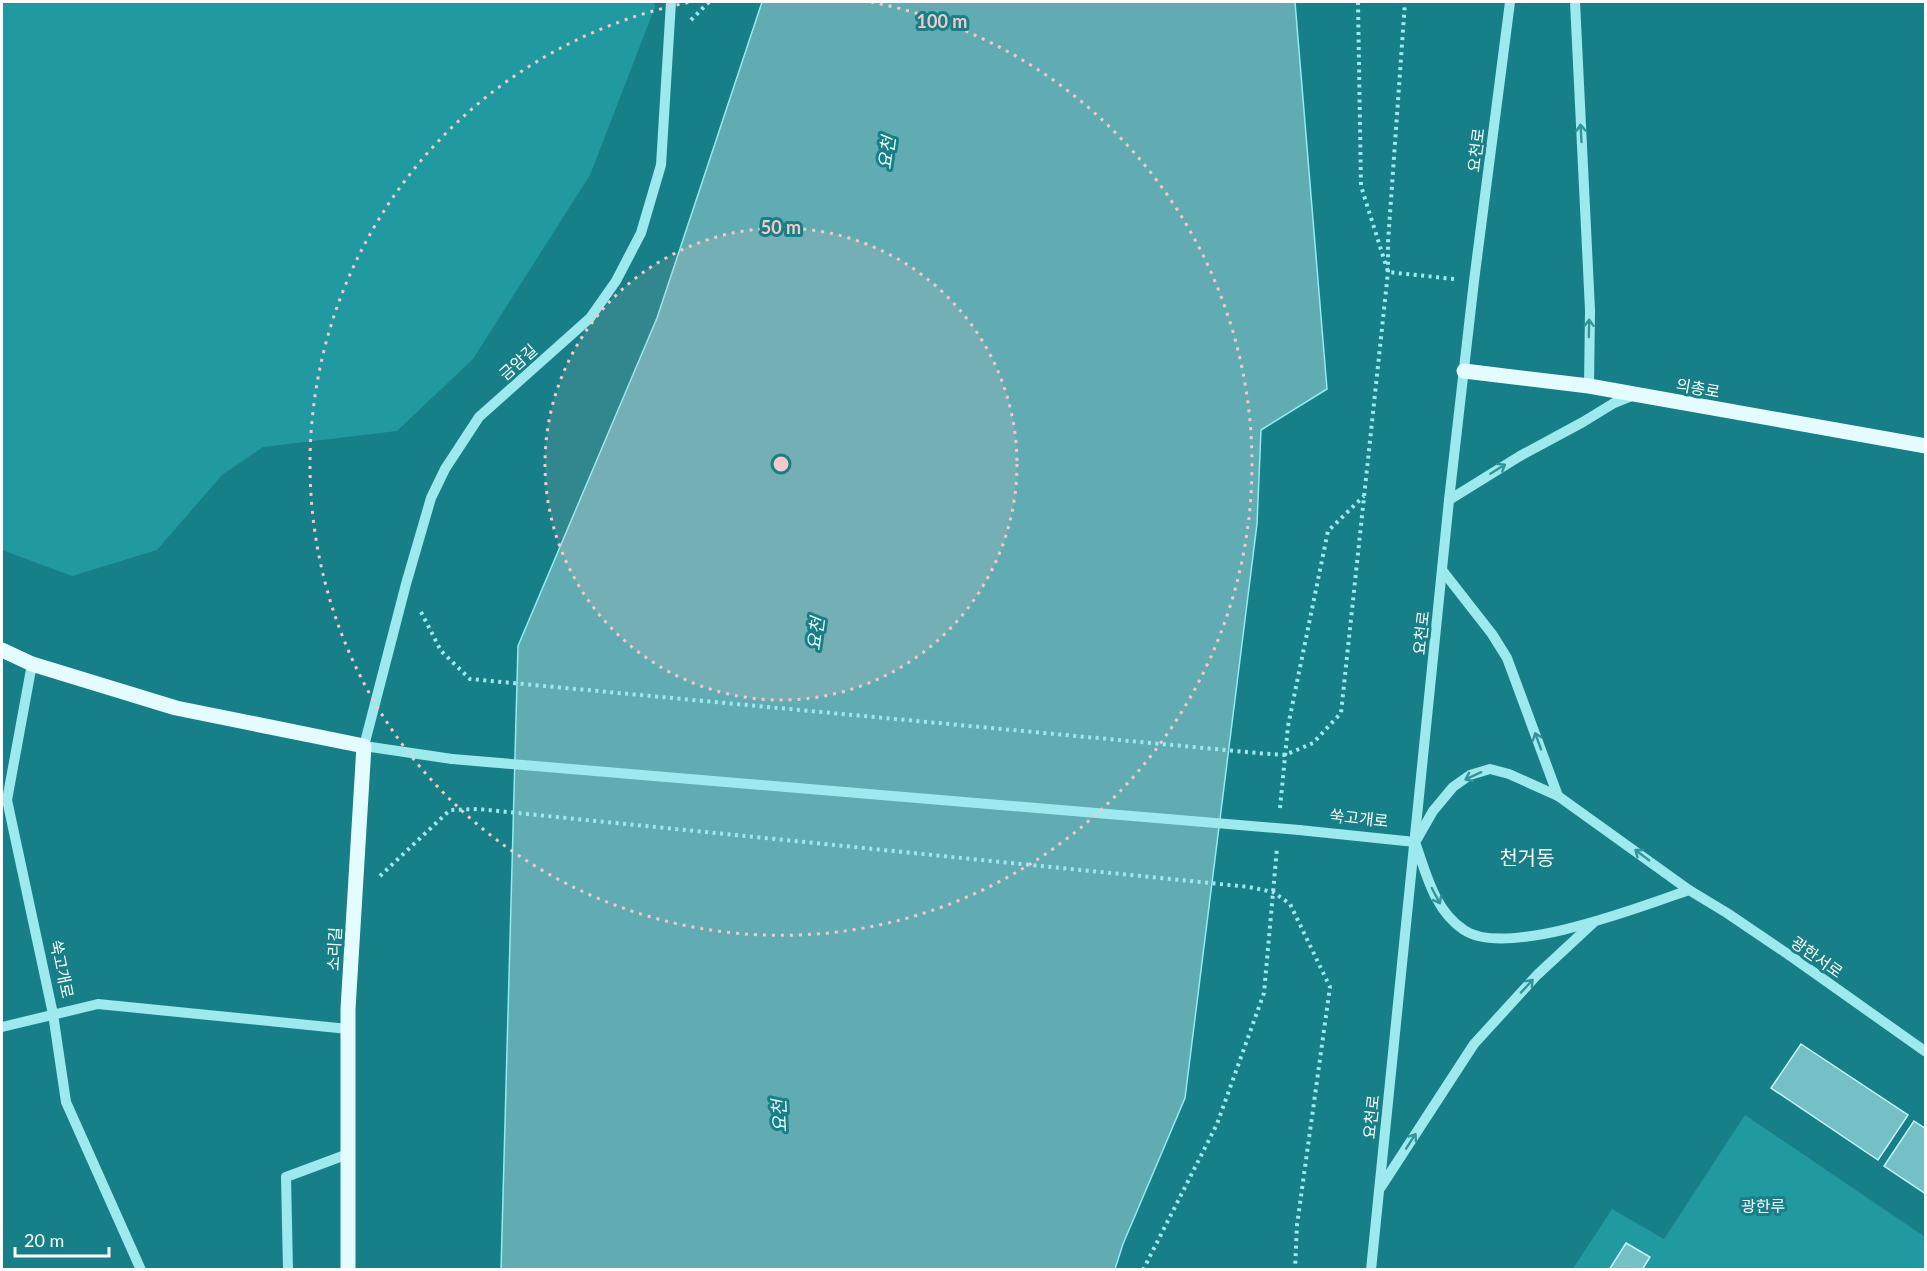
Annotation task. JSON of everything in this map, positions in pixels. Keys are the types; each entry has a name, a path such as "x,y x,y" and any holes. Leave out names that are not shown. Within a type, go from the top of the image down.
{"main road":[{"name":"의총로","path":"1464,371 1589,386 1926,446"},
{"path":"2,650 32,664 176,708 364,746"},
{"name":"소리길","path":"348,1269 348,1029 364,746"}],"street":[{"name":"금암길","path":"364,746 431,498 445,469 479,417 590,318 616,281 641,233 661,165 671,2"},
{"name":"요천로","path":"1371,1269 1449,500 1474,281 1510,2"},
{"path":"1575,2 1590,310 1589,386"},
{"path":"1449,500 1520,456 1614,403 1634,395"},
{"path":"1442,570 1492,634 1507,658 1558,796"},
{"name":"쑥고개로","path":"32,664 7,800 53,1014 66,1102 141,1269"},
{"name":"쑥고개로","path":"364,746 452,759 1299,830 1415,842"},
{"name":"광한서로","path":"1415,842 1433,811 1453,787 1470,775 1490,769 1509,774 1558,796 1689,890 1792,957 1926,1052"},
{"path":"1415,842 1434,895 1448,917 1466,932 1482,938 1502,939 1560,931 1593,923 1689,890"},
{"path":"1379,1190 1474,1044 1537,975 1593,923"},
{"path":"2,1027 98,1004 348,1029"},
{"path":"288,1269 286,1177 348,1154"}],"path":[{"path":"1358,2 1361,186 1388,272"},
{"path":"406,584 441,651 470,679 1257,753 1285,755 1313,743 1341,713 1388,272 1388,242 1406,2"},
{"path":"1388,272 1474,281"},
{"path":"1280,812 1288,726 1328,531 1364,495"},
{"path":"355,900 450,810 478,809 1249,887 1273,892 1290,904 1330,987 1297,1225 1295,1269"},
{"path":"1143,1269 1217,1124 1264,993 1277,846"}],"green space":[{"path":"2,2 654,2 655,7 590,175 473,359 397,431 263,447 222,475 157,550 72,576 2,550"},
{"name":"광한루","path":"1745,1115 1925,1237 1925,1269 1572,1270 1612,1209 1664,1239"}],"water":[{"name":"요천","path":"762,2 1295,2 1327,389 1261,430 1257,524 1185,1098 1123,1244 1115,1269 501,1270 518,646 657,318"}],"building":[{"path":"1801,1044 1908,1115 1878,1160 1771,1088"},
{"path":"1914,1121 1926,1129 1926,1194 1884,1166"},
{"path":"1626,1243 1650,1257 1642,1270 1609,1270"}],"district":[{"name":"천거동","path":"1527,858"}]}
